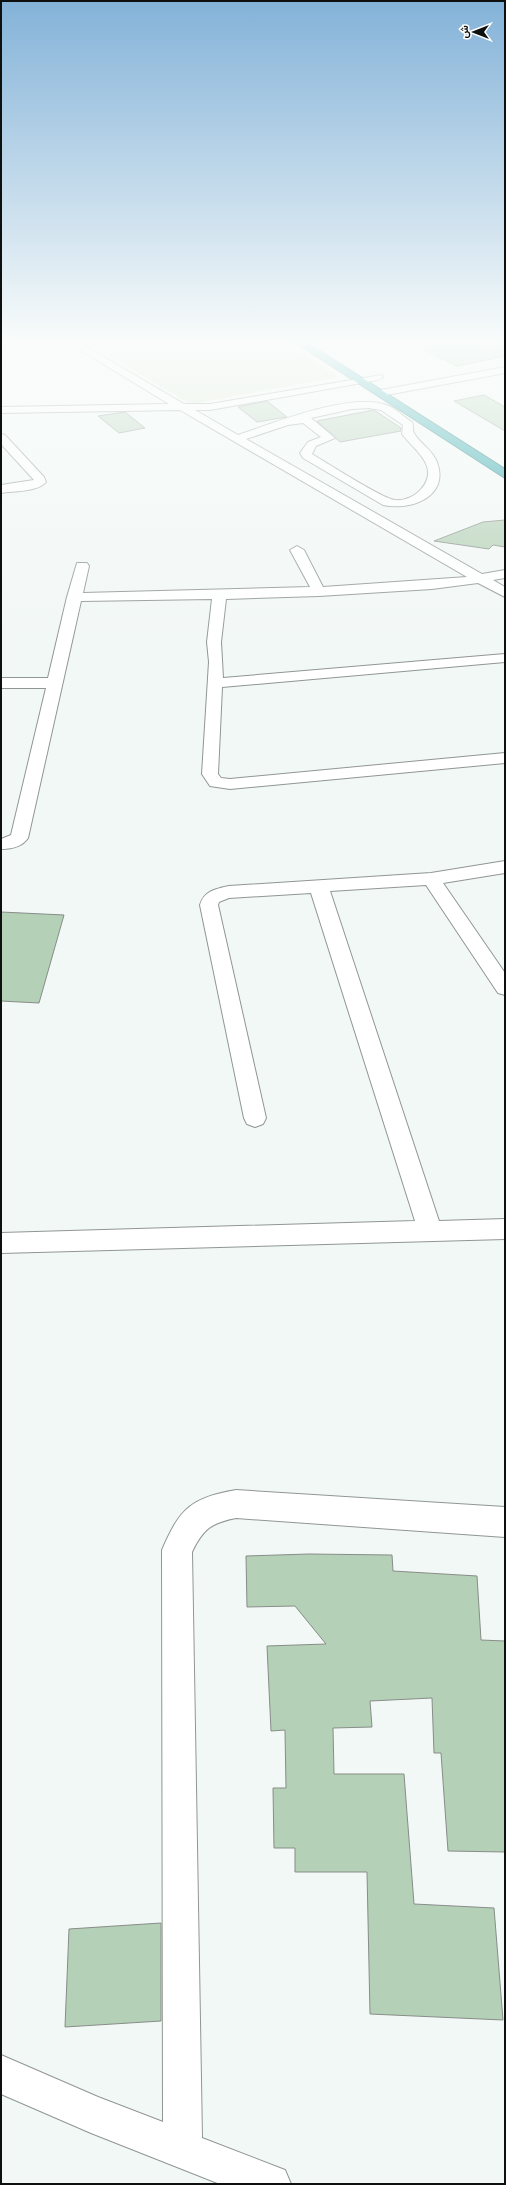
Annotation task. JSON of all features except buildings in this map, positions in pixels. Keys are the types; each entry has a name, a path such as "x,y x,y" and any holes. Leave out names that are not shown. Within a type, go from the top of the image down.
{"highway":[{"path":"454,441 505,474"}],"street":[{"path":"1,489 33,485 40,482 40,480 5,441"},
{"path":"240,441 505,593"},
{"path":"321,441 312,444 306,454 307,456 387,502 397,505 410,503 428,490 433,481 432,463 423,449 415,441"},
{"path":"296,550 319,592"},
{"path":"1,844 8,844 19,838 82,566"},
{"path":"74,597 319,592 426,585 482,579 505,574"},
{"path":"219,595 214,642 216,657 210,774 216,782 223,784 505,758"},
{"path":"214,683 505,658"},
{"path":"1,683 54,683"},
{"path":"255,1118 209,905 211,899 229,892 318,888 431,879 505,867"},
{"path":"431,879 505,988"},
{"path":"318,888 430,1230"},
{"path":"1,1243 505,1229"},
{"path":"183,2150 176,1577 177,1550 189,1526 210,1509 236,1504 505,1522"},
{"path":"1,2074 91,2114 271,2184"}]}
